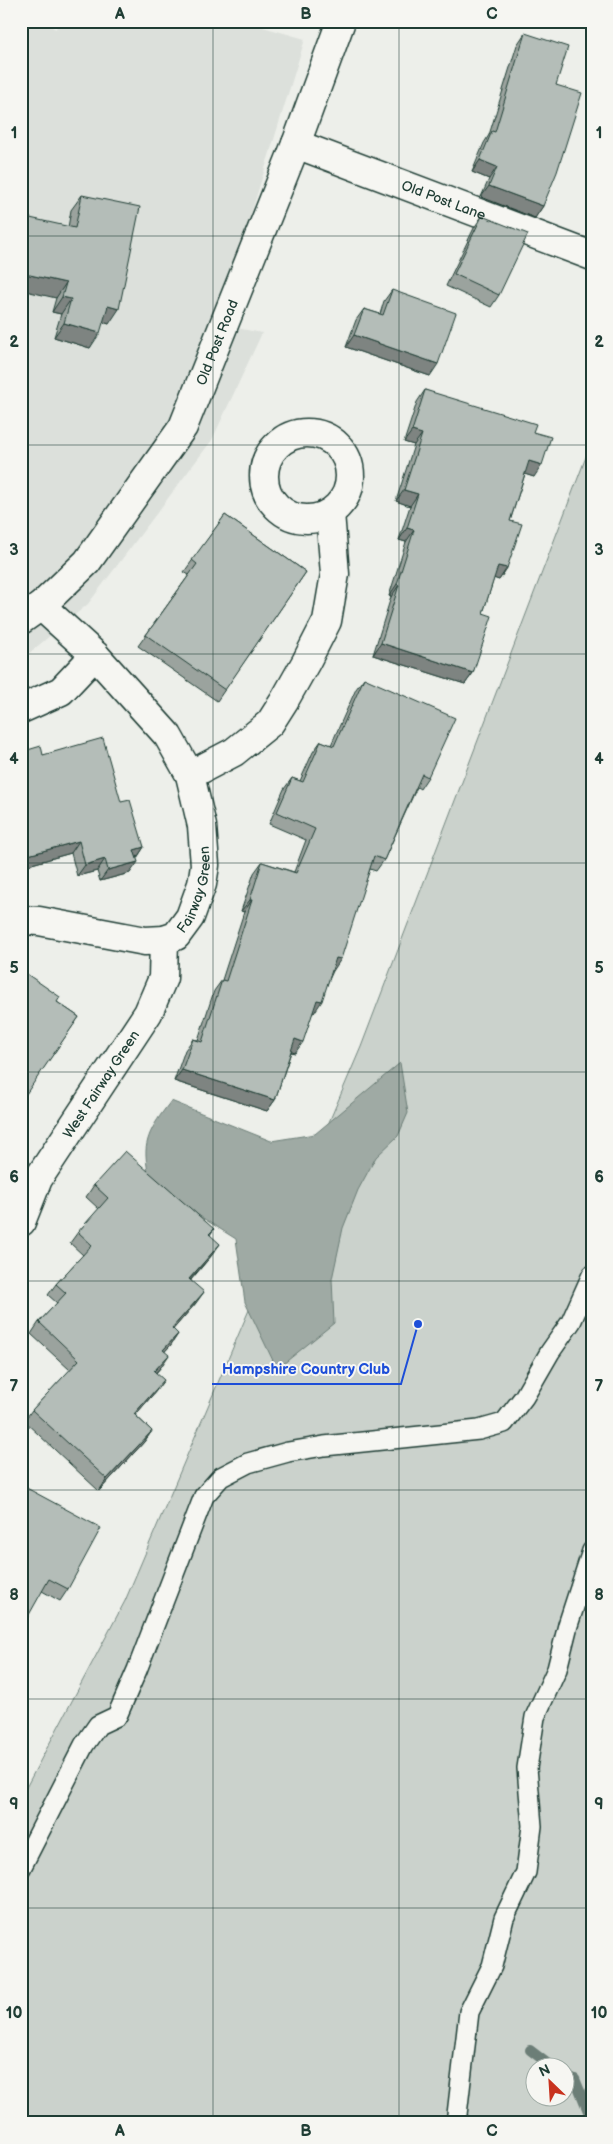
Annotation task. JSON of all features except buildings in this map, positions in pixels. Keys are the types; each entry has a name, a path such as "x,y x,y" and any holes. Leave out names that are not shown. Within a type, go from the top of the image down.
{"street":[{"name":"Old Post Road","path":"31,613 87,562 183,427 296,144 341,21"},
{"name":"Old Post Lane","path":"296,144 592,256"},
{"path":"190,775 234,752 270,722 306,662 327,621 335,574 330,513"},
{"name":"Fairway Green","path":"21,920 39,921 145,940 164,940 176,936 190,917 202,884 205,865 202,826 190,775 168,736 95,655 31,613"},
{"path":"21,709 61,692 95,655"},
{"name":"West Fairway Green","path":"21,1222 38,1179 148,1013 163,978 164,940"}],"lane":[{"path":"21,1868 84,1746 98,1725 117,1716 137,1670 204,1496 221,1476 248,1463 288,1452 324,1446 480,1430 504,1423 524,1397 550,1352 571,1322 592,1276"},
{"path":"456,2123 469,2012 492,1966 504,1918 526,1872 532,1826 527,1768 535,1717 556,1669 572,1609 592,1551"}],"shaded area":[{"path":"21,21 41,21 56,29 58,21 242,21 305,39 217,324 262,333 212,440 88,604 21,660"},
{"path":"589,449 592,450 592,2123 21,2123 21,1797 125,1601 361,1047"},
{"path":"400,1063 408,1113 398,1136 376,1157 358,1190 343,1228 332,1279 334,1323 277,1369 245,1302 236,1239 149,1184 146,1147 150,1133 171,1101 271,1141 315,1134"}],"waterway":[{"path":"530,2050 538,2056"},
{"path":"576,2081 592,2121"}],"place":[{"name":"Hampshire Country Club","path":"418,1324"}]}
